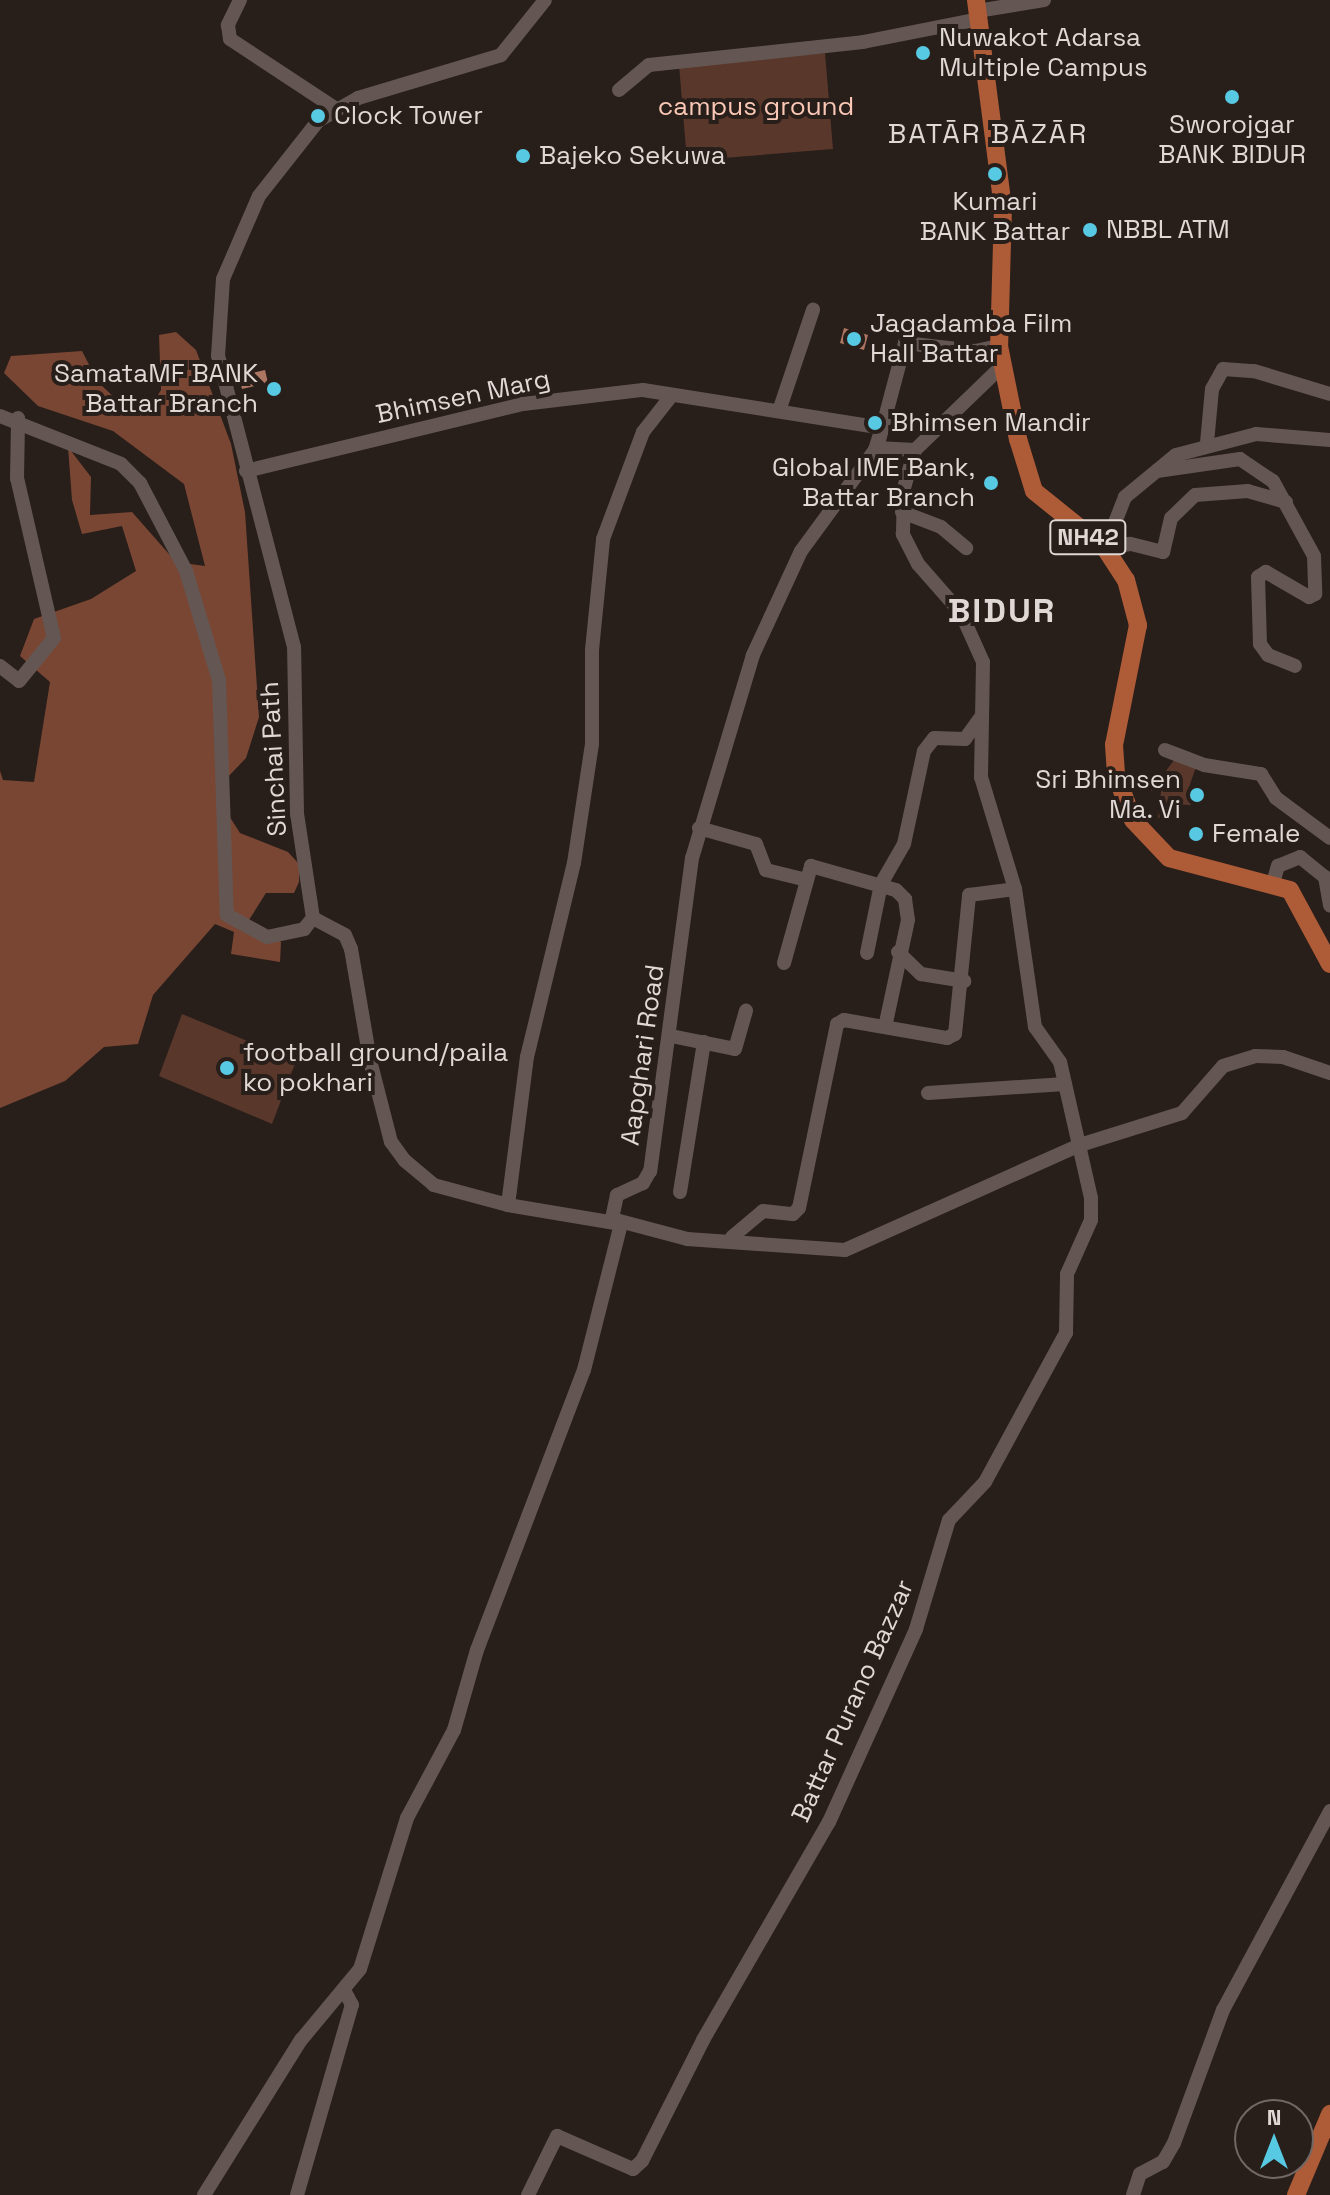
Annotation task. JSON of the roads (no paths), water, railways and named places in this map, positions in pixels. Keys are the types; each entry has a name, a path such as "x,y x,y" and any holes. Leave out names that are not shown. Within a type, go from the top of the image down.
{"main road":[{"name":"NH42","path":"977,10 1003,207 999,346 1034,491 1105,548 1126,580 1138,625 1114,745 1116,775 1133,820 1169,858 1273,883"},
{"path":"1273,883 1290,890 1330,964"},
{"path":"1296,2195 1330,2114"}],"street":[{"path":"240,0 228,25 230,39 336,109 501,55 545,0"},
{"path":"619,90 649,65 863,42 977,10 1044,0"},
{"name":"Sinchai Path","path":"0,416 18,418 121,464 140,483 186,571 219,680 227,915 267,937 288,936 313,918 297,814 294,647 246,471 217,346 223,279 259,196 318,121 336,109"},
{"path":"779,411 813,310"},
{"name":"Aapghari Road","path":"621,1224 610,1207 650,1171 699,828 768,617 801,551 875,450 905,343 975,351 999,346"},
{"path":"882,428 877,448 915,450 1003,365"},
{"path":"1207,443 1212,389 1223,369 1254,371 1330,394"},
{"name":"Bhimsen Marg","path":"246,471 523,404 643,390 882,428"},
{"path":"508,1205 527,1057 574,863 592,744 592,650 603,539 643,432 672,395"},
{"path":"0,666 19,681 54,638 17,478 18,418"},
{"path":"1105,548 1125,497 1153,472 1207,443 1256,434 1330,440"},
{"name":"Battar Purano Bazzar","path":"528,2195 557,2136 638,2168 829,1822 916,1629 949,1520 985,1482 1066,1333 1067,1274 1091,1220 1080,1145 1060,1062 1035,1027 1015,889 981,777 983,662 977,642 906,548 902,512 915,450"},
{"path":"1153,472 1240,459 1273,481 1314,556 1315,594 1309,597 1266,572 1258,577 1260,644 1268,655 1295,666"},
{"path":"1105,548 1130,544 1163,552 1171,518 1195,495 1248,491 1286,502"},
{"path":"902,512 941,527 966,548"},
{"path":"867,953 881,884 904,844 928,744 934,738 965,739 981,717"},
{"path":"1165,750 1204,765 1261,774 1276,798 1330,838"},
{"path":"699,828 756,844 766,870 807,880"},
{"path":"1273,883 1278,866 1300,857 1325,877 1330,906"},
{"path":"784,963 811,866 896,890 908,908 885,1027"},
{"path":"732,1237 763,1211 793,1214 799,1208 837,1024 844,1020 947,1038 955,1034 964,981 969,895 1015,889"},
{"path":"313,918 345,935 351,949 391,1142 434,1185 508,1205 621,1224 687,1239 732,1237 845,1250 1080,1145 1182,1113 1223,1066 1255,1056 1283,1057 1330,1073"},
{"path":"898,952 921,974 964,981"},
{"path":"671,1036 735,1049 746,1011"},
{"path":"680,1192 704,1042"},
{"path":"928,1093 1065,1084"},
{"path":"204,2195 301,2040 345,1992 360,1969 407,1818 454,1730 487,1621 584,1370 621,1224"},
{"path":"1133,2195 1140,2174 1163,2162 1174,2143 1223,2010 1330,1811"},
{"path":"297,2195 352,2005 345,1992"}],"place":[{"name":"Nuwakot Adarsa Multiple Campus","path":"923,53"},
{"name":"Sworojgar BANK BIDUR","path":"1232,97"},
{"name":"Clock Tower","path":"318,116"},
{"name":"Bajeko Sekuwa","path":"523,156"},
{"name":"Kumari BANK Battar","path":"995,174"},
{"name":"NBBL ATM","path":"1090,230"},
{"name":"Jagadamba Film Hall Battar","path":"854,339"},
{"name":"SamataMF BANK Battar Branch","path":"274,389"},
{"name":"Bhimsen Mandir","path":"875,423"},
{"name":"Global IME Bank, Battar Branch","path":"991,483"},
{"name":"Sri Bhimsen Ma. Vi","path":"1197,795"},
{"name":"Female","path":"1196,834"},
{"name":"football ground/paila ko pokhari","path":"227,1068"}],"district":[{"name":"BATĀR BĀZĀR","path":"988,133"},
{"name":"BIDUR","path":"1002,611"}],"park label":[{"name":"campus ground","path":"756,107"}]}
